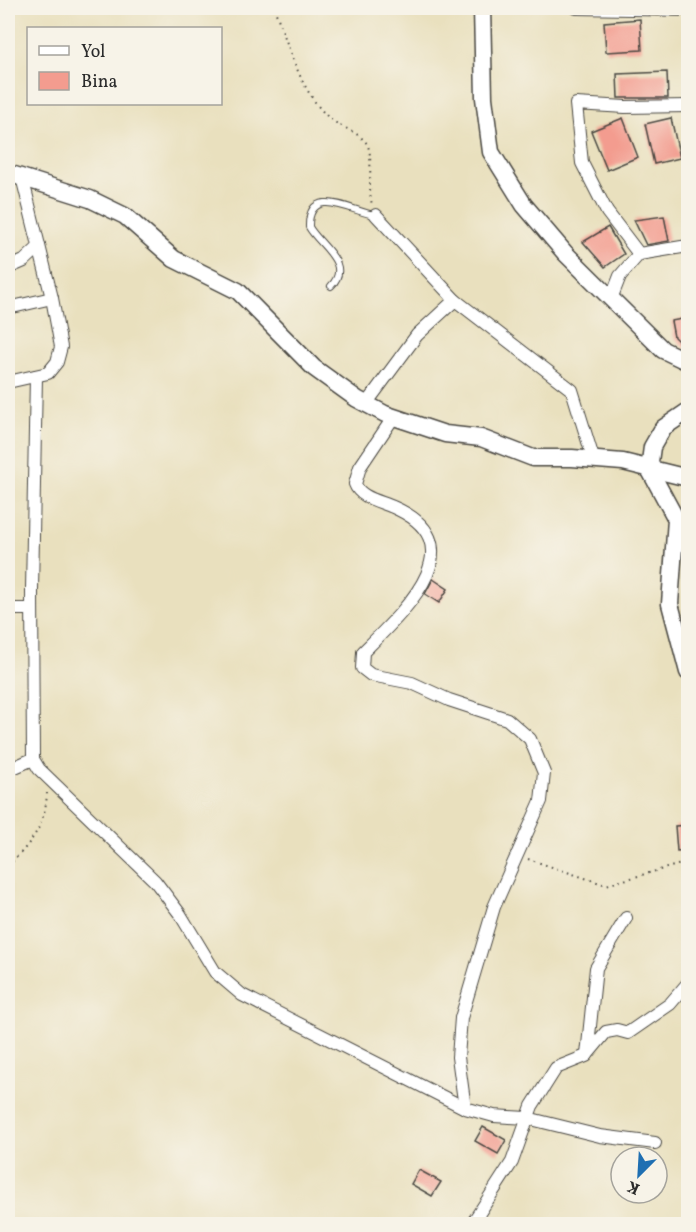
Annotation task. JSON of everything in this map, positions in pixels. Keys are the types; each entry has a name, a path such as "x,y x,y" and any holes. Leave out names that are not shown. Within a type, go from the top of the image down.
{"main road":[{"path":"482,8 484,98 491,152 524,205 565,254 663,350 688,362"},
{"path":"15,175 97,202 125,216 174,259 238,291 306,362 366,404 393,418 445,434 481,438 533,458 623,462 688,478"},
{"path":"688,411 663,428 652,447 649,469 682,522 670,604 688,672"}],"street":[{"path":"576,8 688,10"},
{"path":"639,254 607,212 582,163 576,104 625,107 688,106"},
{"path":"8,382 48,373 60,354 61,347 39,247 15,175"},
{"path":"376,215 455,300 572,390 594,461"},
{"path":"611,299 620,276 639,254 688,246"},
{"path":"8,268 24,261 39,247"},
{"path":"8,308 52,298"},
{"path":"366,404 417,334 455,300"},
{"path":"36,376 32,609 33,759 52,782 155,881 180,914 210,965 227,984 242,995 465,1108 494,1116 527,1118 600,1136 655,1143"},
{"path":"393,418 360,467 355,484 360,492 402,511 418,525 431,541 434,557 432,565 405,609 389,629 363,652 360,663 365,672 371,675 412,683 449,700 507,719 530,739 544,773 544,791 494,907 461,1018 458,1057 465,1108"},
{"path":"8,609 32,609"},
{"path":"8,770 33,759"},
{"path":"586,1056 596,968 626,918"},
{"path":"472,1224 518,1151 532,1106 556,1068 586,1056 604,1034 617,1030 628,1033 670,1004 688,983"}],"lane":[{"path":"331,286 339,273 338,263 309,227 312,212 321,205 336,202 376,215"}],"path":[{"path":"274,8 300,75 320,109 334,123 362,138 368,146 369,192 376,215"},
{"path":"8,866 39,830 52,782"},
{"path":"516,855 606,885 688,862"}],"building":[{"path":"640,19 642,50 606,52 604,22"},
{"path":"667,72 668,98 618,98 617,74"},
{"path":"623,118 638,157 607,170 591,131"},
{"path":"671,118 680,158 654,164 645,124"},
{"path":"664,216 669,241 646,245 634,220"},
{"path":"608,227 624,254 605,267 583,242"},
{"path":"688,318 688,351 674,337 671,321"},
{"path":"433,579 448,589 439,603 425,594"},
{"path":"688,825 688,850 677,851 675,826"},
{"path":"483,1127 506,1140 498,1154 475,1141"},
{"path":"419,1170 441,1182 432,1196 411,1184"}]}
